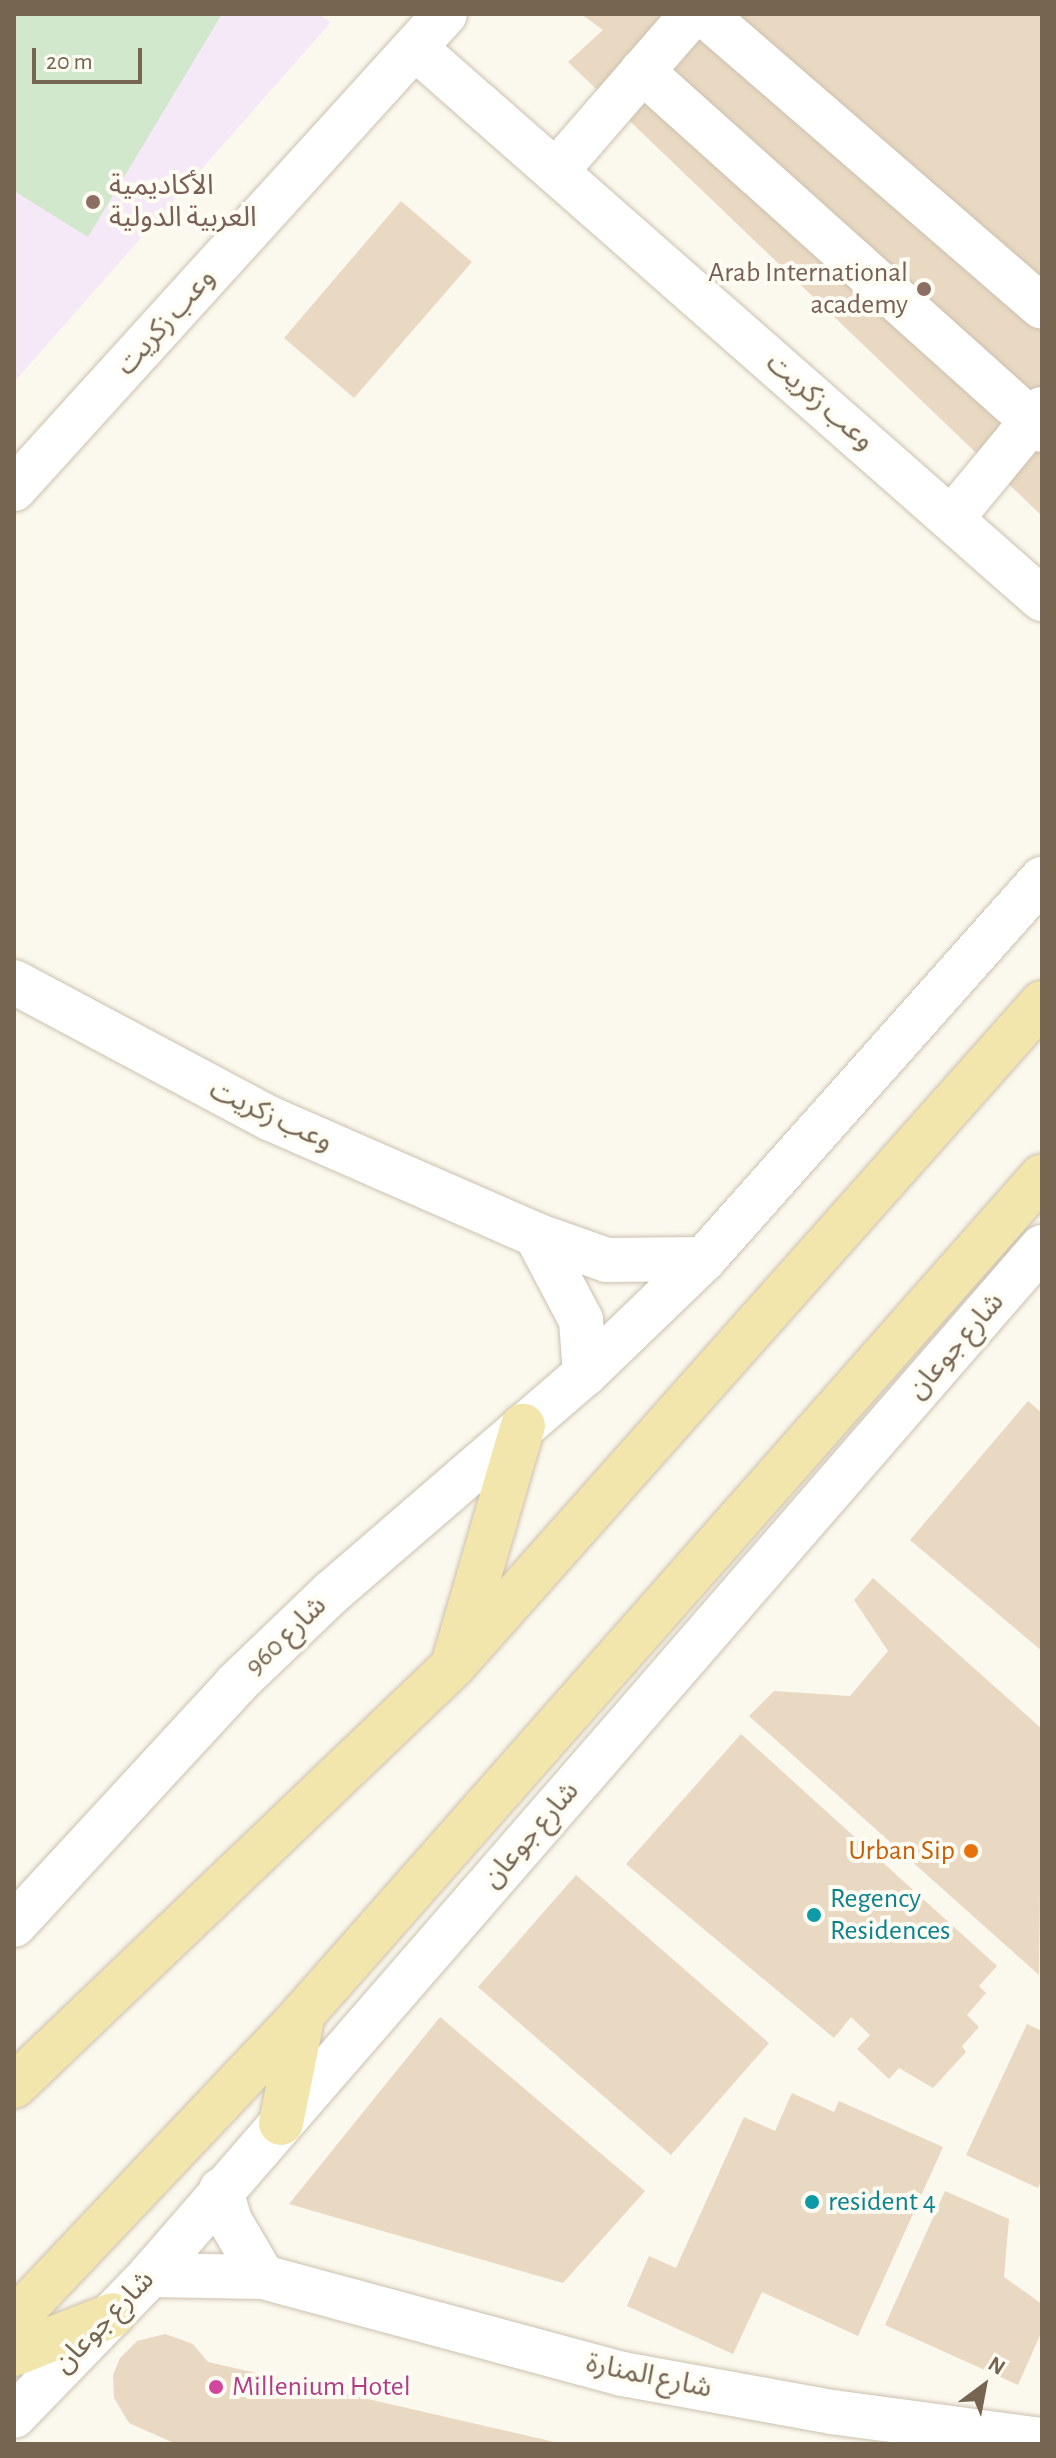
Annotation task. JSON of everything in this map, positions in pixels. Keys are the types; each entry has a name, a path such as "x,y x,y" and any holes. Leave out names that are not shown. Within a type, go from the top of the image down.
{"main road":[{"path":"14,2086 453,1666 1042,1003"},
{"name":"شارع جوعان","path":"14,2320 303,2014 1042,1176"},
{"path":"453,1666 523,1426"},
{"path":"281,2123 303,2014"},
{"path":"14,2047 80,2020"},
{"path":"14,2354 113,2315"}],"street":[{"name":"وعب زكريت","path":"14,489 445,14"},
{"path":"557,170 692,14"},
{"path":"704,14 1042,307"},
{"name":"وعب زكريت","path":"415,48 1042,599"},
{"path":"642,71 1039,420 952,518"},
{"path":"585,1374 704,1259 1042,879"},
{"name":"وعب زكريت","path":"14,982 271,1119 536,1235 607,1260 704,1259"},
{"path":"536,1235 581,1320 585,1374"},
{"name":"شارع جوعان","path":"14,2416 150,2275 1042,1247"},
{"name":"شارع 960","path":"14,1925 236,1684 332,1592 585,1374"},
{"path":"221,2190 230,2221 263,2277"},
{"name":"شارع المنارة","path":"150,2275 263,2277 827,2428 1042,2440"}],"shaded area":[{"name":"الأكاديمية العربية الدولية","path":"14,14 317,14 331,22 14,382"}],"green space":[{"path":"14,14 222,14 88,237 14,191"}],"building":[{"name":"Arab International academy","path":"581,14 1042,14 1042,516 568,62 603,30"},
{"path":"401,201 472,262 354,398 284,338"},
{"path":"1028,1401 1042,1413 1042,1651 910,1540"},
{"name":"Urban Sip","path":"873,1578 1042,1729 1039,1975 749,1716 774,1691 850,1696 888,1651 854,1600"},
{"name":"Regency Residences","path":"741,1734 997,1966 979,1986 986,1993 967,2015 979,2027 962,2046 966,2052 933,2088 899,2068 889,2079 857,2049 870,2035 851,2017 834,2038 626,1864"},
{"path":"576,1875 769,2043 671,2155 478,1987"},
{"path":"440,2017 645,2191 563,2283 289,2204"},
{"path":"1027,2024 1042,2031 1042,2179 1038,2188 966,2155"},
{"name":"resident 4","path":"792,2093 834,2112 839,2101 943,2147 858,2336 762,2292 733,2354 627,2306 649,2256 676,2268 744,2117 775,2131"},
{"path":"945,2191 1009,2219 1004,2277 1042,2304 1042,2331 1018,2385 885,2325"},
{"name":"Millenium Hotel","path":"165,2334 193,2344 208,2362 563,2444 176,2444 129,2423 114,2398 113,2375 120,2358 137,2341"}],"place":[{"name":"الأكاديمية العربية الدولية","path":"93,202"},
{"name":"Arab International academy","path":"924,289"},
{"name":"Urban Sip","path":"971,1851"},
{"name":"Regency Residences","path":"814,1915"},
{"name":"resident 4","path":"812,2202"},
{"name":"Millenium Hotel","path":"216,2387"}]}
